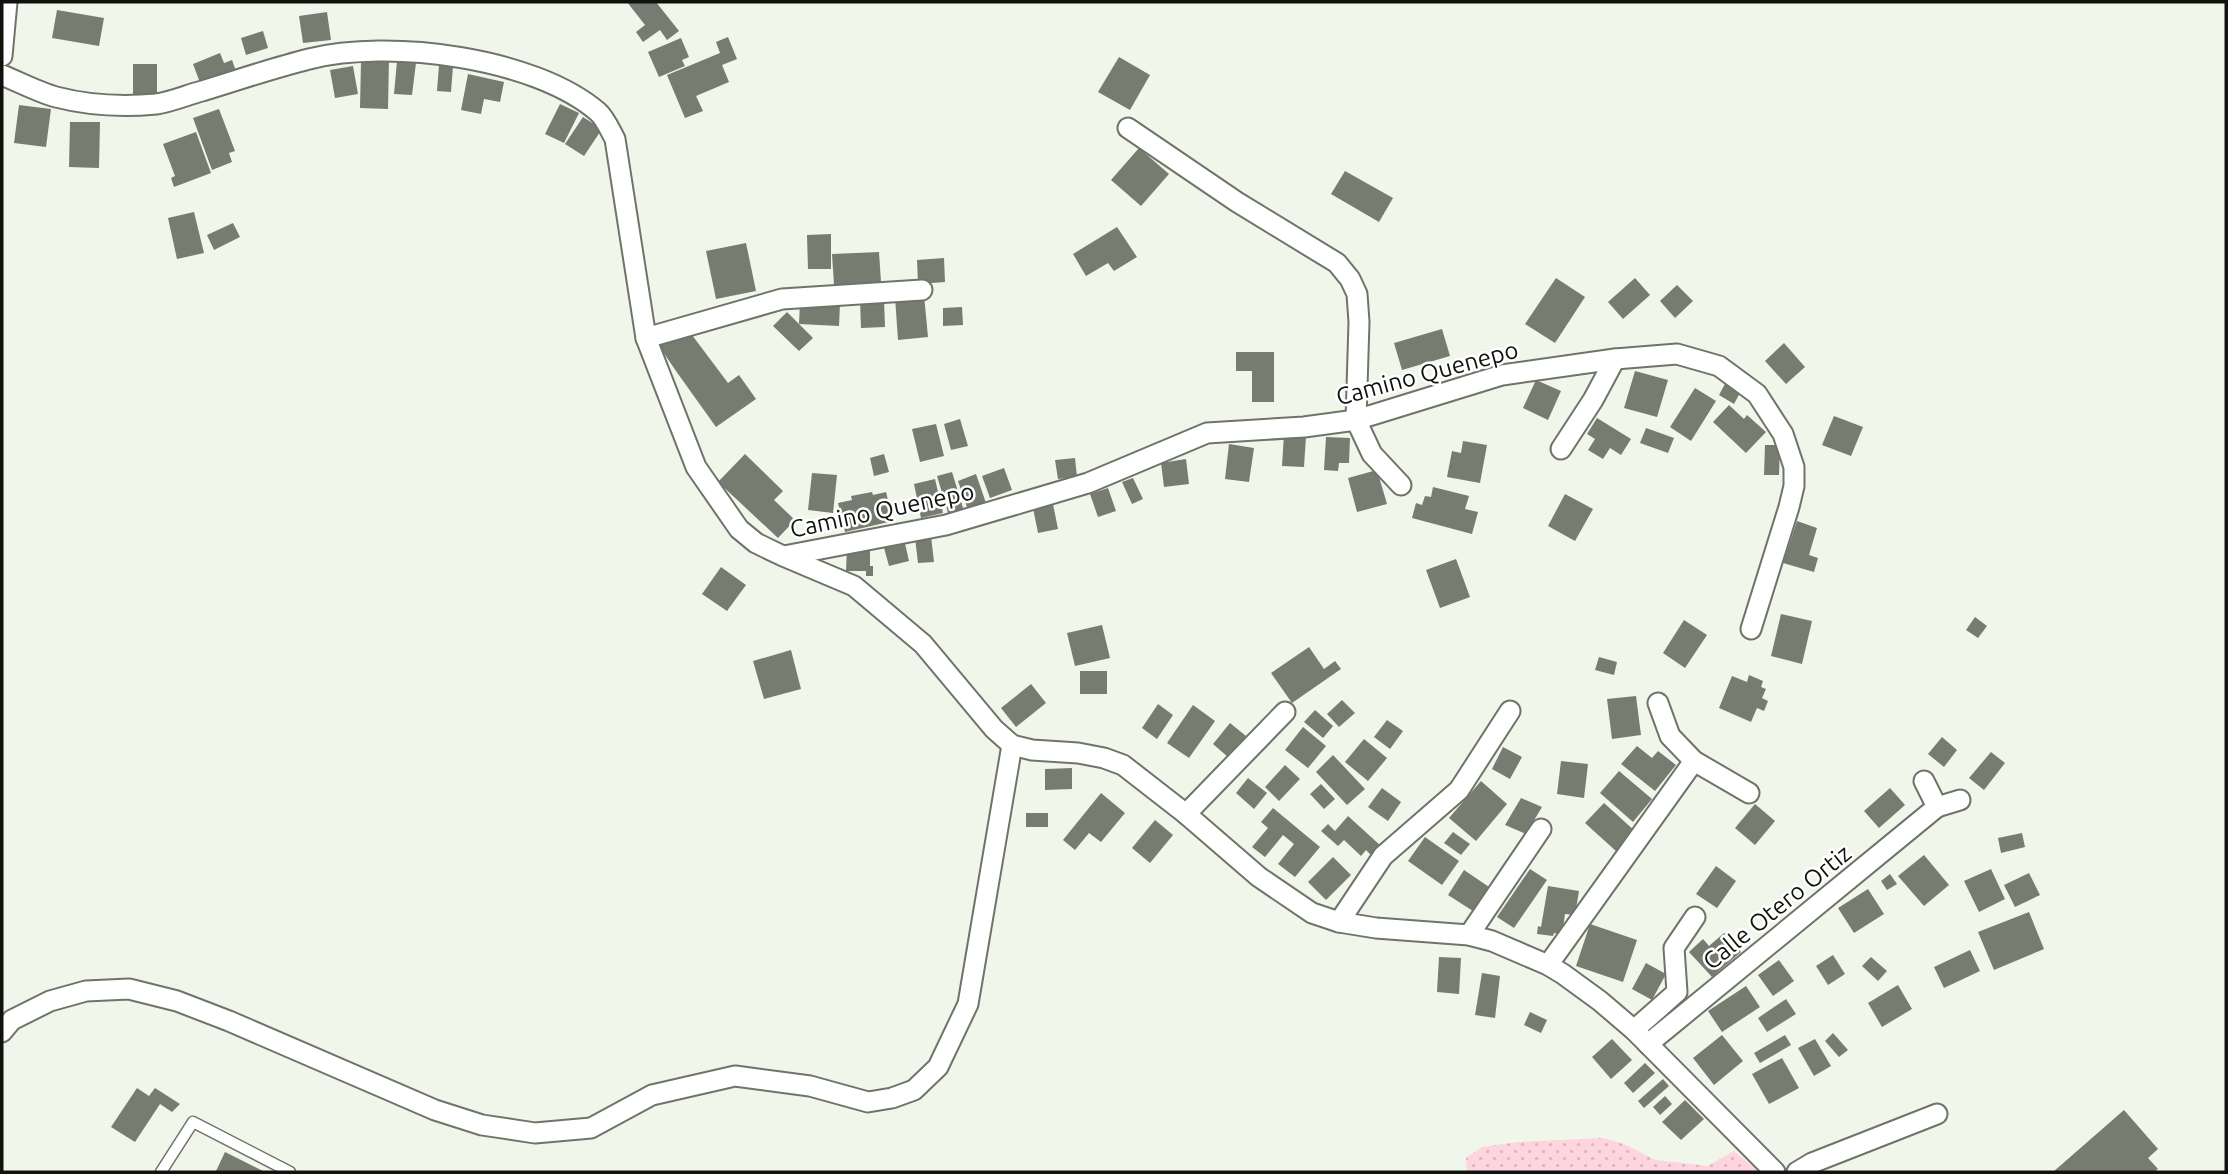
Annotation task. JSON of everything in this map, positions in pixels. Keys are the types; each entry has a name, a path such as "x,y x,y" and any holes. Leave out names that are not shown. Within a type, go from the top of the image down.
{"street":[{"path":"2,56 7,2"},
{"path":"2,75 55,97 88,103 159,104 309,59 338,53 394,50 514,69 546,80 600,113 615,139 646,338 696,467 739,528 756,543 854,586 923,644 994,729 1012,745 1032,750 1078,753 1123,765 1282,895 1312,914 1376,928 1469,935 1492,941 1548,965 1600,1001 1641,1037 1775,1172"},
{"path":"1128,128 1237,202 1337,263 1350,279 1357,294 1359,322 1356,420 1372,454 1401,485"},
{"path":"646,338 782,299 922,290"},
{"name":"Camino Quenepo","path":"783,556 946,525 1088,483 1207,433 1304,427 1356,420 1502,375 1615,359 1677,354 1719,366 1757,394 1783,434 1794,467 1794,486 1751,629"},
{"path":"1561,449 1593,400 1615,359"},
{"path":"1658,704 1670,736 1694,761 1749,793"},
{"path":"1339,922 1383,856 1459,790 1510,711"},
{"path":"1186,814 1285,712"},
{"path":"2,1032 12,1020 50,1001 86,991 129,989 177,1001 229,1021 435,1111 482,1125 535,1133 591,1128 652,1095 736,1076 810,1086 868,1102 892,1098 914,1090 938,1067 968,1004 1012,745"},
{"path":"1548,965 1694,761"},
{"path":"1924,781 1937,807 1960,800"},
{"name":"Calle Otero Ortiz","path":"1641,1037 1937,807"},
{"path":"1469,935 1541,829"},
{"path":"1641,1037 1677,992 1674,948 1695,917"},
{"path":"1797,1172 1811,1163 1937,1114"}],"lane":[{"path":"161,1172 193,1122 290,1172"}],"shaded area":[{"path":"1603,1138 1624,1144 1655,1160 1708,1166 1734,1151 1759,1172 1467,1172 1466,1158 1482,1147 1519,1142"}],"building":[{"path":"627,2 656,2 679,31 667,40 660,30 643,42 636,32 645,25"},
{"path":"57,10 104,18 99,46 52,38"},
{"path":"327,12 331,40 303,43 299,16"},
{"path":"263,31 268,48 246,55 241,38"},
{"path":"728,37 737,59 722,65 729,82 696,96 703,111 685,118 667,75 720,53 716,42"},
{"path":"681,38 689,57 682,60 685,66 659,77 648,52"},
{"path":"220,53 224,63 232,60 237,74 202,88 193,64"},
{"path":"377,57 389,58 388,109 360,108 361,61 377,61"},
{"path":"1119,57 1150,75 1130,110 1098,92"},
{"path":"397,61 416,63 412,95 394,94"},
{"path":"133,64 157,64 157,97 133,97"},
{"path":"439,65 453,66 451,92 437,91"},
{"path":"353,66 358,94 335,98 330,70"},
{"path":"468,74 504,82 500,102 484,99 481,114 461,110"},
{"path":"560,104 579,113 564,143 545,134"},
{"path":"19,105 51,109 46,147 14,143"},
{"path":"219,109 235,151 229,153 232,162 212,170 193,118"},
{"path":"583,117 602,129 584,156 565,144"},
{"path":"70,122 100,122 99,168 69,167"},
{"path":"196,132 211,173 174,187 171,178 175,176 163,144"},
{"path":"1139,148 1169,174 1141,206 1111,180"},
{"path":"1345,171 1393,198 1379,222 1331,194"},
{"path":"194,212 204,253 177,259 168,218"},
{"path":"233,223 240,237 214,250 207,235"},
{"path":"1117,227 1137,257 1114,271 1108,263 1086,276 1073,254"},
{"path":"831,234 831,269 808,269 807,235"},
{"path":"746,243 756,291 716,299 706,251"},
{"path":"879,252 881,282 834,285 832,254"},
{"path":"944,258 945,282 918,284 917,260"},
{"path":"1556,278 1585,297 1555,343 1525,324"},
{"path":"1635,278 1650,295 1623,319 1608,302"},
{"path":"1677,285 1693,301 1675,318 1660,301"},
{"path":"924,295 928,337 898,340 895,297"},
{"path":"884,299 885,327 861,328 860,300"},
{"path":"800,302 840,304 839,326 799,324"},
{"path":"962,307 963,325 943,326 943,308"},
{"path":"787,312 813,338 799,351 773,326"},
{"path":"686,327 728,383 739,375 756,399 716,427 659,346"},
{"path":"1442,329 1450,356 1402,370 1394,343"},
{"path":"1784,343 1805,367 1786,384 1765,361"},
{"path":"1236,352 1274,352 1274,402 1252,402 1252,371 1236,371"},
{"path":"1635,371 1668,380 1657,417 1624,408"},
{"path":"1536,380 1561,391 1548,420 1523,408"},
{"path":"1726,382 1741,391 1734,404 1719,395"},
{"path":"1695,388 1716,401 1691,441 1670,427"},
{"path":"1729,405 1744,419 1747,415 1766,432 1746,453 1713,422"},
{"path":"1834,416 1863,427 1851,456 1822,445"},
{"path":"1597,418 1631,439 1621,455 1610,448 1603,459 1588,450 1595,439 1587,434"},
{"path":"960,419 968,446 951,450 944,424"},
{"path":"936,424 944,456 920,462 912,429"},
{"path":"1646,428 1674,438 1668,453 1640,443"},
{"path":"1284,434 1306,436 1304,467 1282,466"},
{"path":"1326,437 1350,438 1349,463 1339,463 1338,471 1324,470"},
{"path":"1463,441 1487,445 1480,483 1447,477 1452,451 1461,453"},
{"path":"1229,444 1254,448 1249,482 1225,479"},
{"path":"1765,445 1780,445 1779,475 1764,475"},
{"path":"745,454 783,491 774,500 795,520 778,538 718,482"},
{"path":"884,454 889,472 874,476 870,458"},
{"path":"1075,458 1077,477 1058,479 1055,460"},
{"path":"1186,459 1189,484 1164,487 1161,463"},
{"path":"1004,468 1012,490 990,498 982,476"},
{"path":"1377,470 1387,504 1357,512 1348,478"},
{"path":"952,472 964,511 949,516 937,476"},
{"path":"812,473 837,475 833,513 808,510"},
{"path":"976,474 986,503 968,510 958,481"},
{"path":"1133,478 1143,499 1132,504 1122,482"},
{"path":"935,479 943,513 921,518 914,484"},
{"path":"1433,487 1469,496 1465,509 1478,512 1472,534 1412,518 1416,503 1422,505 1425,496 1431,497"},
{"path":"1108,488 1116,511 1098,517 1090,494"},
{"path":"872,492 873,495 886,492 893,521 845,532 838,503 852,500 851,496"},
{"path":"1565,494 1593,509 1575,541 1548,526"},
{"path":"1053,504 1058,529 1038,533 1033,508"},
{"path":"1797,521 1817,528 1809,555 1818,558 1814,572 1783,563"},
{"path":"931,536 934,562 918,563 915,538"},
{"path":"904,539 909,561 889,566 883,544"},
{"path":"847,547 870,547 873,576 866,576 866,571 846,571"},
{"path":"1456,559 1470,597 1440,608 1426,570"},
{"path":"721,567 746,585 727,611 702,594"},
{"path":"1781,614 1812,621 1802,664 1771,656"},
{"path":"1975,617 1987,626 1978,638 1966,630"},
{"path":"1684,620 1707,635 1685,668 1663,653"},
{"path":"1102,625 1110,658 1075,666 1067,633"},
{"path":"1309,647 1324,669 1335,661 1341,669 1292,703 1271,673"},
{"path":"791,650 801,689 764,699 753,661"},
{"path":"1599,657 1617,662 1614,675 1595,670"},
{"path":"1080,671 1107,671 1107,694 1080,694"},
{"path":"1749,675 1763,681 1761,687 1766,689 1762,698 1768,701 1764,711 1757,708 1751,722 1719,708 1732,676 1747,682"},
{"path":"1031,684 1046,703 1016,727 1001,708"},
{"path":"1636,696 1641,735 1612,739 1607,699"},
{"path":"1342,700 1355,713 1339,727 1327,714"},
{"path":"1158,704 1173,715 1157,739 1142,728"},
{"path":"1193,705 1215,721 1189,758 1167,743"},
{"path":"1315,710 1333,726 1323,738 1304,722"},
{"path":"1387,720 1403,731 1390,749 1374,737"},
{"path":"1230,723 1246,736 1228,757 1213,744"},
{"path":"1303,727 1326,746 1308,768 1285,750"},
{"path":"1942,737 1957,750 1944,767 1928,754"},
{"path":"1364,739 1387,758 1368,781 1345,762"},
{"path":"1637,746 1652,758 1658,751 1676,765 1655,791 1621,764"},
{"path":"1503,747 1522,757 1510,779 1492,769"},
{"path":"1991,752 2005,763 1984,790 1969,778"},
{"path":"1333,755 1365,789 1347,805 1316,772"},
{"path":"1561,761 1588,764 1584,798 1557,794"},
{"path":"1285,765 1300,779 1279,801 1265,787"},
{"path":"1072,768 1072,789 1045,790 1045,769"},
{"path":"1619,771 1652,799 1633,822 1600,793"},
{"path":"1248,778 1267,793 1254,809 1236,793"},
{"path":"1481,781 1507,804 1476,841 1449,818"},
{"path":"1321,784 1335,799 1324,809 1310,794"},
{"path":"1382,788 1401,802 1388,821 1368,807"},
{"path":"1890,788 1905,805 1879,828 1864,811"},
{"path":"1101,793 1125,813 1101,842 1089,833 1075,850 1063,840"},
{"path":"1521,798 1542,807 1526,834 1505,825"},
{"path":"1604,803 1636,832 1617,852 1585,823"},
{"path":"1755,804 1775,821 1755,845 1735,828"},
{"path":"1273,808 1320,847 1295,877 1278,864 1294,844 1283,835 1265,857 1252,847 1268,828 1261,822"},
{"path":"1026,813 1048,813 1048,827 1026,827"},
{"path":"1348,816 1381,846 1372,856 1366,850 1361,856 1344,840 1338,846 1321,831 1328,824 1335,831"},
{"path":"1155,820 1173,835 1150,863 1132,848"},
{"path":"1453,832 1470,844 1461,855 1444,843"},
{"path":"2022,833 2025,847 2001,853 1998,838"},
{"path":"1425,837 1459,861 1442,885 1408,861"},
{"path":"1924,855 1949,885 1924,906 1898,876"},
{"path":"1333,857 1351,875 1326,900 1308,882"},
{"path":"1716,866 1736,881 1717,908 1696,894"},
{"path":"1530,869 1547,880 1514,928 1497,917"},
{"path":"1991,869 2005,899 1979,912 1964,881"},
{"path":"1464,870 1492,889 1476,913 1448,895"},
{"path":"2029,873 2040,895 2015,907 2004,885"},
{"path":"1890,874 1897,884 1887,890 1881,881"},
{"path":"1548,886 1579,891 1575,915 1565,914 1562,935 1537,934 1538,926 1541,927"},
{"path":"1868,889 1884,914 1854,933 1838,908"},
{"path":"2029,912 2044,949 1994,970 1978,932"},
{"path":"1590,924 1637,940 1623,982 1576,966"},
{"path":"1724,933 1741,952 1712,977 1689,952 1703,939 1709,946"},
{"path":"1970,950 1980,971 1944,988 1934,967"},
{"path":"1833,955 1845,974 1828,985 1816,966"},
{"path":"1439,957 1461,958 1459,994 1437,992"},
{"path":"1871,957 1887,971 1878,981 1862,966"},
{"path":"1779,960 1794,981 1773,996 1758,975"},
{"path":"1646,963 1666,974 1652,1000 1632,989"},
{"path":"1482,973 1500,976 1495,1018 1475,1015"},
{"path":"1898,985 1912,1009 1882,1027 1868,1003"},
{"path":"1746,986 1760,1007 1722,1032 1708,1011"},
{"path":"1786,999 1796,1014 1767,1032 1758,1018"},
{"path":"1530,1012 1547,1020 1541,1033 1524,1025"},
{"path":"1833,1033 1848,1050 1839,1057 1825,1041"},
{"path":"1722,1035 1743,1061 1714,1085 1693,1058"},
{"path":"1785,1035 1791,1045 1760,1063 1754,1053"},
{"path":"1612,1039 1632,1060 1611,1079 1592,1057"},
{"path":"1815,1039 1831,1066 1814,1076 1798,1048"},
{"path":"1782,1058 1799,1088 1769,1104 1752,1074"},
{"path":"1645,1063 1655,1073 1633,1093 1624,1083"},
{"path":"1663,1079 1669,1086 1644,1108 1638,1101"},
{"path":"137,1088 149,1096 155,1088 180,1104 172,1112 160,1104 135,1142 111,1127"},
{"path":"1665,1096 1672,1104 1660,1115 1653,1107"},
{"path":"1685,1100 1704,1119 1681,1140 1662,1122"},
{"path":"2124,1110 2158,1149 2148,1158 2158,1169 2154,1172 2053,1172"},
{"path":"225,1152 265,1172 216,1171"}]}
